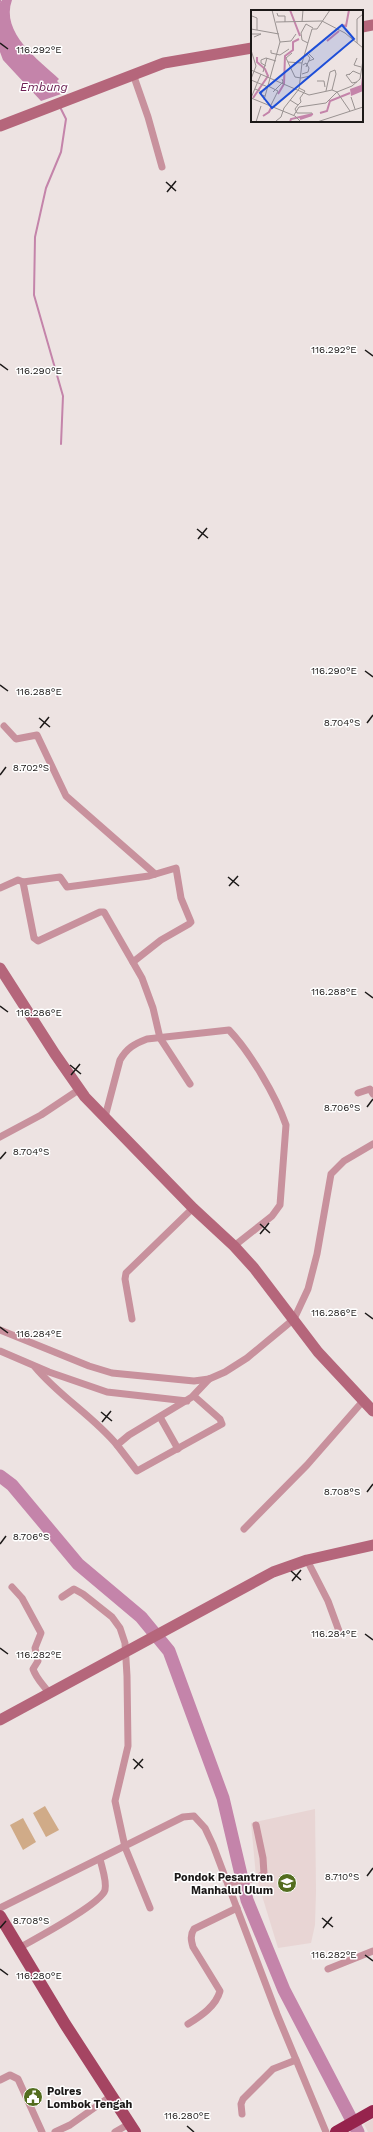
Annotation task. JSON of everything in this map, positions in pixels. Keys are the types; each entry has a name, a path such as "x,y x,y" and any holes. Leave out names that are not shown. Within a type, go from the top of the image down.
{"highway":[{"path":"341,2131 371,2114"}],"main road":[{"path":"0,1915 19,1948 132,2128"}],"street":[{"path":"363,27 373,25"},
{"path":"0,126 164,63 251,48"},
{"path":"133,74 148,117 162,167"},
{"path":"4,726 16,739 37,735 66,796 155,874"},
{"path":"0,888 18,880 24,882 60,877 67,886 155,874 176,868 181,898 191,922 160,940 132,962"},
{"path":"24,882 36,940 42,941 102,912 142,978 160,1038 190,1084"},
{"path":"0,968 55,1054 80,1089 193,1208 234,1246 254,1268 318,1352 373,1411"},
{"path":"105,1117 120,1060 125,1052 134,1044 147,1039 229,1030 242,1043 281,1112 286,1125 283,1193 280,1205 272,1216 234,1246"},
{"path":"0,1137 41,1115 80,1089"},
{"path":"358,1093 370,1090 373,1094"},
{"path":"117,1445 129,1435 187,1401 194,1396 209,1379 247,1358 294,1319 305,1298 312,1276 331,1174 344,1161 373,1144"},
{"path":"132,1320 125,1279 126,1273 193,1208"},
{"path":"0,1330 100,1370 134,1376 191,1381 209,1379"},
{"path":"0,1351 35,1366 111,1393 187,1401"},
{"path":"35,1366 53,1388 100,1426 138,1472 222,1424 220,1419 194,1396"},
{"path":"244,1529 307,1465 363,1401"},
{"path":"160,1417 178,1449"},
{"path":"0,1720 273,1572 307,1560 373,1545"},
{"path":"307,1560 330,1607 338,1630"},
{"path":"12,1587 22,1598 41,1633 35,1648 38,1661 33,1670 37,1680 43,1684 49,1693"},
{"path":"62,1596 71,1591 77,1590 108,1613 120,1628 126,1651 128,1746 114,1801 125,1847 150,1908"},
{"path":"0,1915 100,1859 183,1817 194,1816 205,1828 296,2060 326,2132"},
{"path":"228,1884 260,1877 264,1874 256,1825"},
{"path":"19,1948 78,1914 101,1896 105,1886 100,1859"},
{"path":"188,2024 210,2007 218,1998 220,1991 193,1947 191,1939 192,1933 194,1929 237,1908"},
{"path":"328,1970 373,1951"},
{"path":"242,2114 241,2104 243,2099 272,2069 296,2060"},
{"path":"0,2080 10,2075 18,2079 42,2132"},
{"path":"55,2132 70,2125 111,2096"},
{"path":"115,2132 132,2128"}],"shaded area":[{"path":"45,1806 59,1830 46,1837 33,1813"},
{"name":"Pondok Pesantren Manhalul Ulum","path":"315,1809 315,1925 311,1943 278,1948 256,1876 251,1823"},
{"path":"23,1818 36,1842 23,1850 10,1825"},
{"path":"373,2119 373,2132 368,2132 364,2124"}],"water":[{"name":"Embung","path":"2,0 12,0 10,12 11,24 16,34 32,54 59,79 57,81 67,92 41,101 3,60 0,52 0,3"}],"waterway":[{"path":"60,107 66,119 61,152 46,188 35,237 34,295 63,396 61,444"},
{"path":"0,1476 12,1485 78,1564 141,1617 169,1651 223,1798 247,1900 284,1990 358,2132"}],"place":[{"name":"Pondok Pesantren Manhalul Ulum","path":"287,1883"},
{"name":"Polres Lombok Tengah","path":"33,2097"}]}
